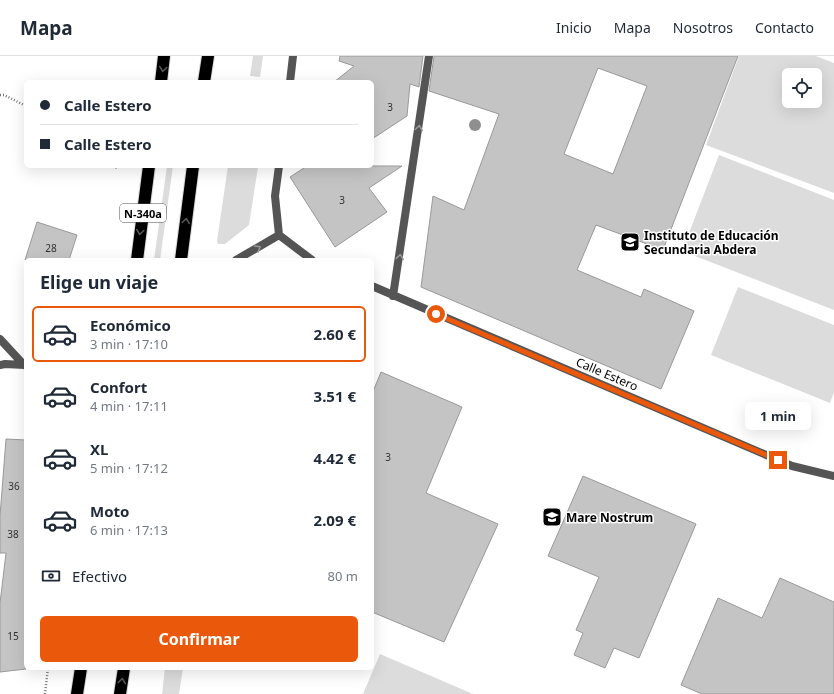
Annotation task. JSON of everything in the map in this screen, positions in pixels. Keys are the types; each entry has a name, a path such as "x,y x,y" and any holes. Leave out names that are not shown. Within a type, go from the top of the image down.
{"highway":[{"path":"161,80 164,56"},
{"path":"204,80 208,56"},
{"name":"N-340a","path":"136,258 150,168"},
{"path":"180,258 193,168"},
{"path":"77,694 81,670"},
{"path":"120,694 124,670"}],"street":[{"path":"290,80 293,56"},
{"path":"393,296 429,56"},
{"path":"279,168 275,196 279,235 309,258"},
{"path":"239,258 279,235"},
{"name":"Calle Estero","path":"374,287 792,466 834,476"},
{"path":"0,340 24,365"},
{"path":"0,365 24,366"}],"path":[{"path":"0,95 4,95 24,105"},
{"path":"45,694 48,670"}],"shaded area":[{"path":"253,56 263,56 260,77 250,76"},
{"path":"739,56 816,56 834,63 834,193 706,145"},
{"path":"719,155 834,200 834,310 682,251"},
{"path":"167,168 173,168 160,258 154,258"},
{"path":"228,168 258,168 249,225 225,244 218,244 217,241"},
{"path":"738,287 834,325 834,392 830,403 711,355"},
{"path":"380,654 473,694 363,694"},
{"path":"165,670 183,670 179,694 162,694"}],"building":[{"path":"340,56 423,56 419,87 410,84 407,116 374,138 374,80 336,80 354,66 339,61"},
{"path":"434,56 738,56 663,250 596,225 577,270 641,297 644,289 694,311 661,389 421,287 433,196 464,210 499,114 429,91","holes":["598,68 647,86 613,174 564,154"]},
{"path":"374,166 402,166 369,188 387,212 335,247 290,177 304,168 374,168"},
{"path":"37,222 77,235 70,258 26,258"},
{"path":"381,372 462,407 426,493 498,524 444,642 374,613 374,389"},
{"path":"6,439 24,440 24,669 0,672 0,603 6,553 0,553 0,516"},
{"path":"583,476 696,524 639,658 614,648 605,668 574,655 583,633 576,630 599,577 548,556"},
{"path":"780,578 834,602 834,694 702,694 681,685 718,598 762,618"}],"place":[{"name":"Instituto de Educación Secundaria Abdera","path":"630,242"},
{"name":"Mare Nostrum","path":"552,517"}],"route":[{"path":"436,314 778,460"}]}
